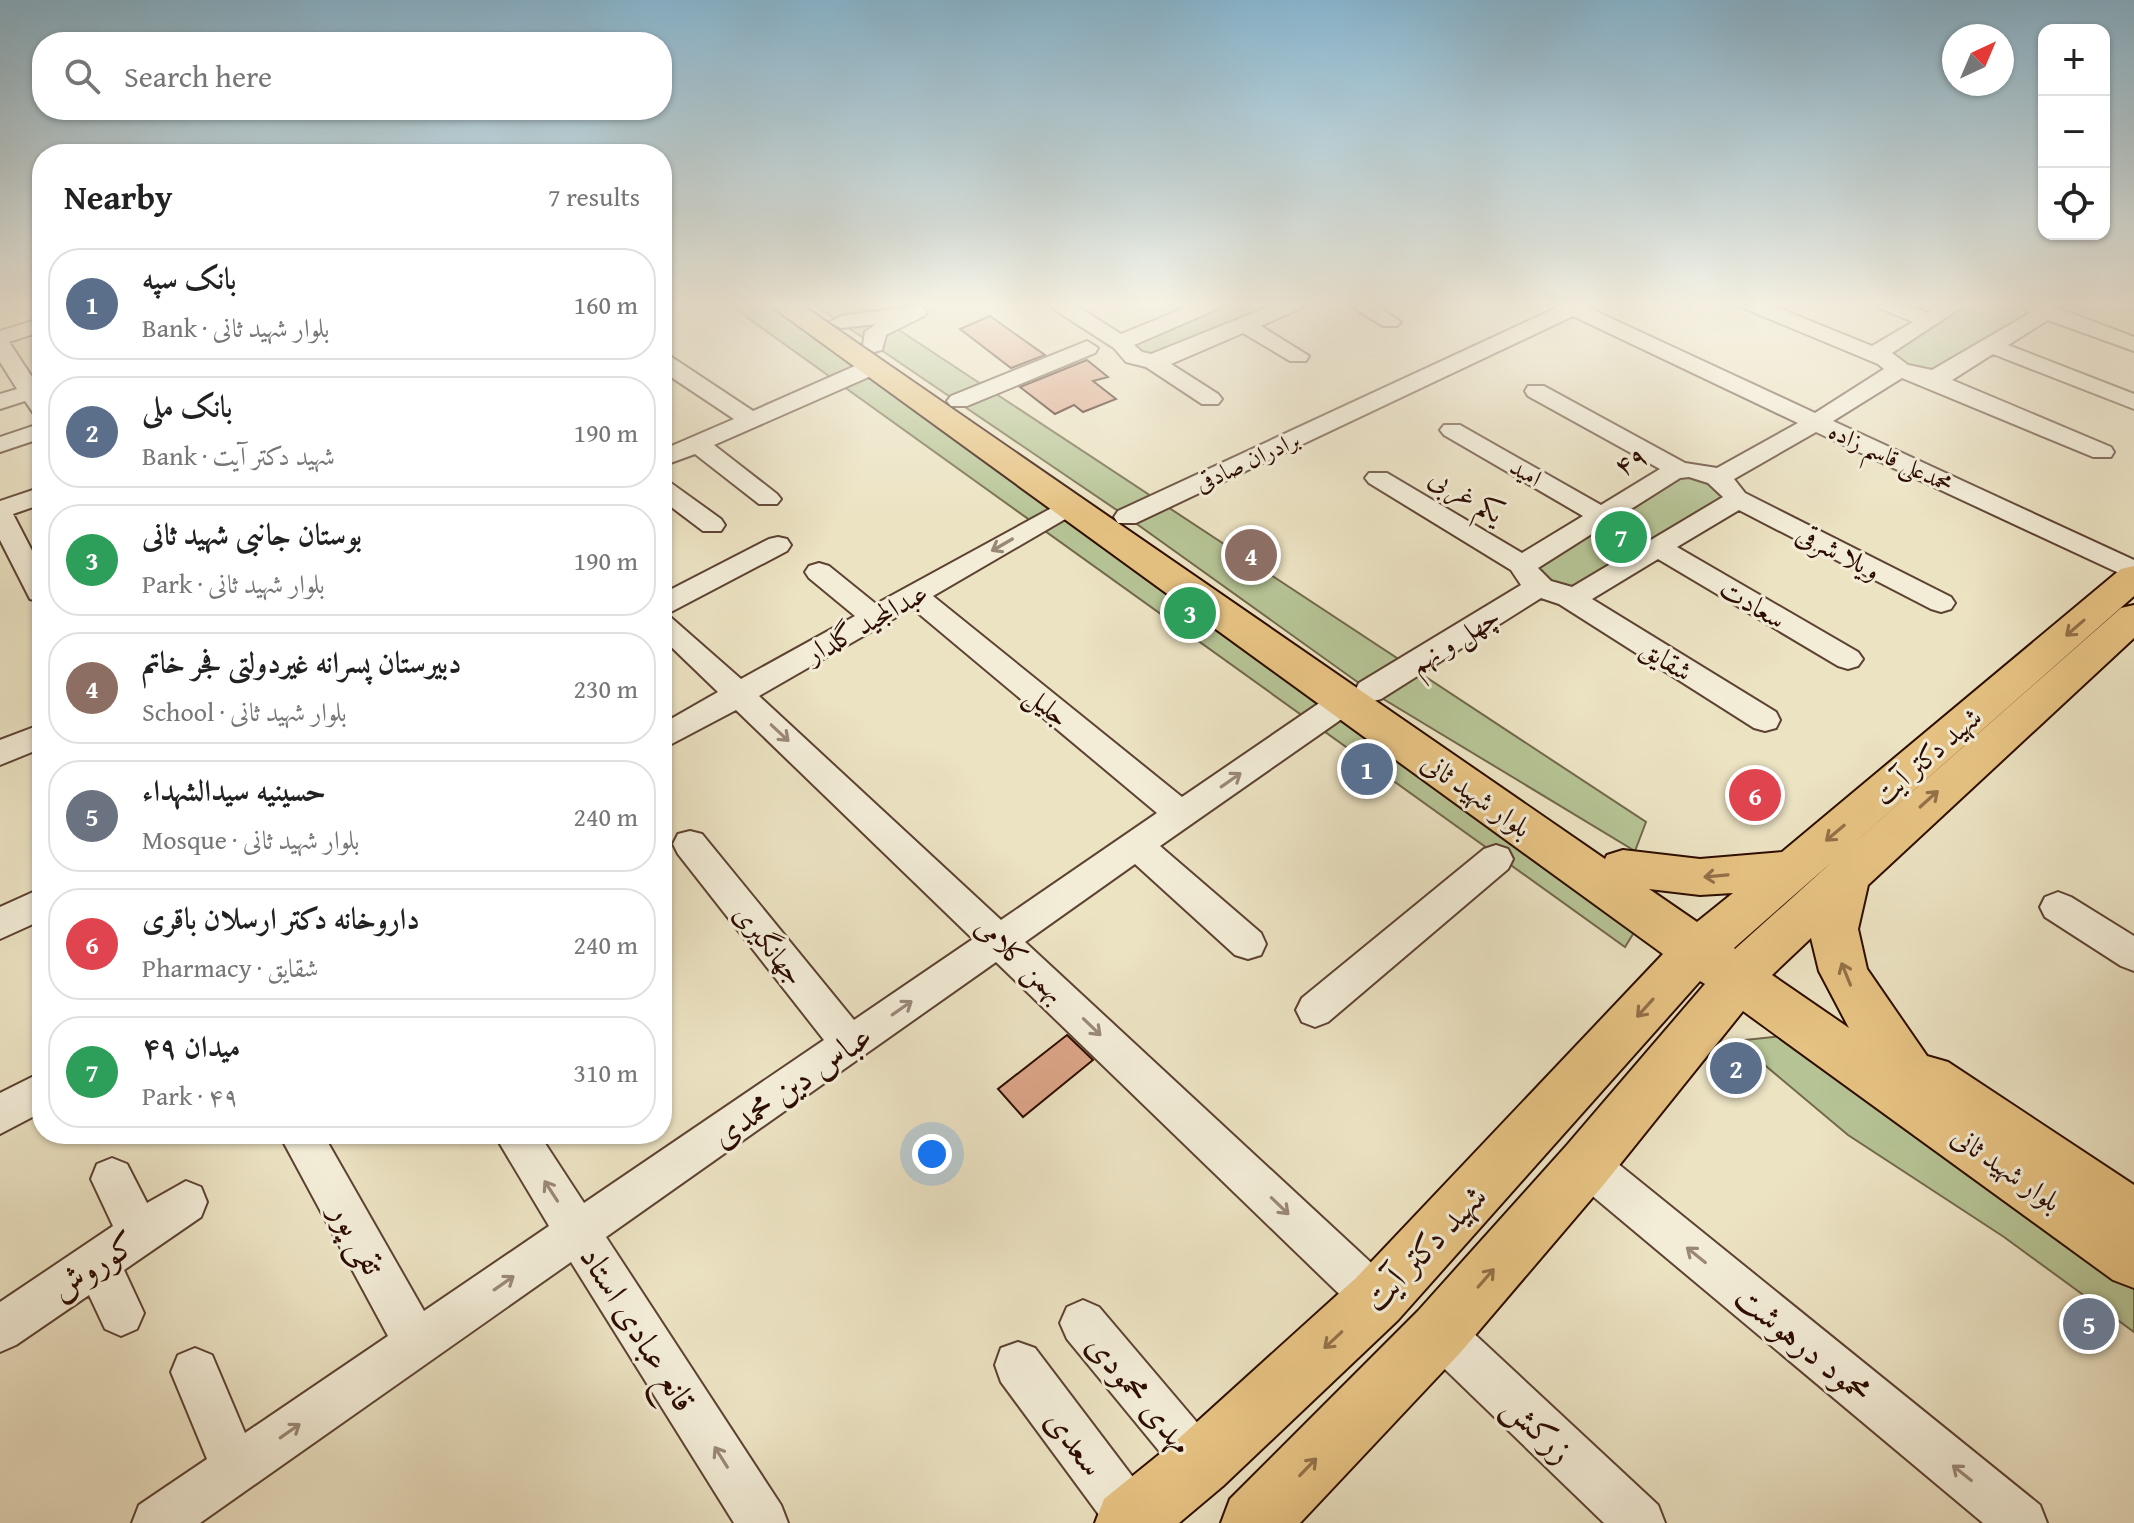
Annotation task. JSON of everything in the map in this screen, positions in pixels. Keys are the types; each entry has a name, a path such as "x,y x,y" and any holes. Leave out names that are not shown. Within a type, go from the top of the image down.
{"main road":[{"name":"بلوار شهید ثانی","path":"902,374 1070,506 1623,868 1728,955 1904,1062 2134,1218"},
{"name":"بلوار شهید ثانی","path":"911,374 959,401 1127,517 1358,696 1728,955 2134,1259"},
{"name":"شهید دکتر آیت","path":"1254,1523 1439,1332 1586,1164 1728,955 1793,869 2134,577"},
{"name":"شهید دکتر آیت","path":"1131,1521 1200,1463 1377,1299 1728,955 1851,870 2134,617"},
{"path":"1623,868 1700,877 1793,869"},
{"path":"1851,870 1839,903 1834,936 1845,979 1904,1062"}],"street":[{"path":"676,374 740,424 755,448"},
{"path":"672,454 844,374"},
{"path":"959,401 1024,374"},
{"path":"1172,374 1210,399"},
{"name":"برادران صادقی","path":"1127,517 1427,374"},
{"name":"محمدعلی قاسم زاده","path":"1716,374 2134,571"},
{"path":"1530,576 1569,597 1582,593 1658,548 1727,488 1879,374"},
{"path":"1918,374 2102,452"},
{"path":"1925,377 1946,374"},
{"path":"2063,374 2134,402"},
{"path":"1536,391 1680,470"},
{"path":"0,402 32,397"},
{"name":"امید","path":"1452,430 1600,515"},
{"path":"0,445 32,434"},
{"path":"696,443 768,499"},
{"name":"۴۹","path":"1530,576 1600,515 1680,470 1727,488"},
{"name":"یکم غربی","path":"1378,478 1530,576"},
{"name":"ویلا شرقی","path":"1727,488 1941,603"},
{"path":"672,495 712,525"},
{"path":"32,499 0,512 32,577"},
{"name":"عبدالمجید گلدار","path":"672,732 1070,506"},
{"path":"672,601 778,545"},
{"name":"سعادت","path":"1658,548 1848,659"},
{"path":"819,572 873,616"},
{"name":"چهل و نهم","path":"1358,696 1530,576"},
{"name":"جلیل","path":"914,595 1182,815"},
{"name":"شقایق","path":"1569,597 1765,720"},
{"name":"بهمن کلامی","path":"672,631 1377,1299"},
{"name":"عباس دین محمدی","path":"157,1523 1358,696"},
{"path":"3,743 32,737"},
{"name":"جهانگیری","path":"690,844 850,1044"},
{"path":"1137,846 1248,944"},
{"path":"1315,1010 1496,859"},
{"path":"2058,907 2134,955"},
{"path":"0,924 32,908"},
{"path":"0,1115 32,1097"},
{"name":"تقی پور","path":"306,1144 417,1343"},
{"name":"قانع عبادی استاد","path":"521,1144 763,1523"},
{"name":"محمود درهوشت","path":"1586,1164 2022,1523"},
{"path":"112,1179 139,1234"},
{"name":"کوروش","path":"0,1329 186,1202"},
{"path":"97,1262 121,1313"},
{"name":"مهدی محمودی","path":"1083,1323 1200,1463"},
{"name":"زرکش","path":"1439,1332 1640,1523"},
{"name":"سعدی","path":"1018,1365 1131,1521"},
{"path":"195,1372 236,1469"}],"green space":[{"path":"826,374 882,374 1646,913 1625,947"},
{"path":"917,374 966,374 1646,822 1635,851 1370,691 1127,517"},
{"path":"1698,471 1736,498 1582,593 1554,593 1530,559 1663,478"},
{"path":"1792,1035 2134,1276 2134,1332 2004,1237 1848,1135 1736,1041"}],"building":[{"path":"1052,374 1104,374 1108,377 1093,381 1116,399 1083,412 1074,405 1055,414 1020,387"},
{"path":"1067,1035 1093,1060 1023,1117 998,1089"}],"place":[{"name":"میدان ۴۹","path":"1621,537"},
{"name":"دبیرستان پسرانه غیردولتی فجر خاتم","path":"1251,555"},
{"name":"بوستان جانبی شهید ثانی","path":"1190,613"},
{"name":"بانک سپه","path":"1367,769"},
{"name":"داروخانه دکتر ارسلان باقری","path":"1755,795"},
{"name":"بانک ملی","path":"1736,1068"},
{"name":"حسینیه سیدالشهداء","path":"2089,1324"}]}
